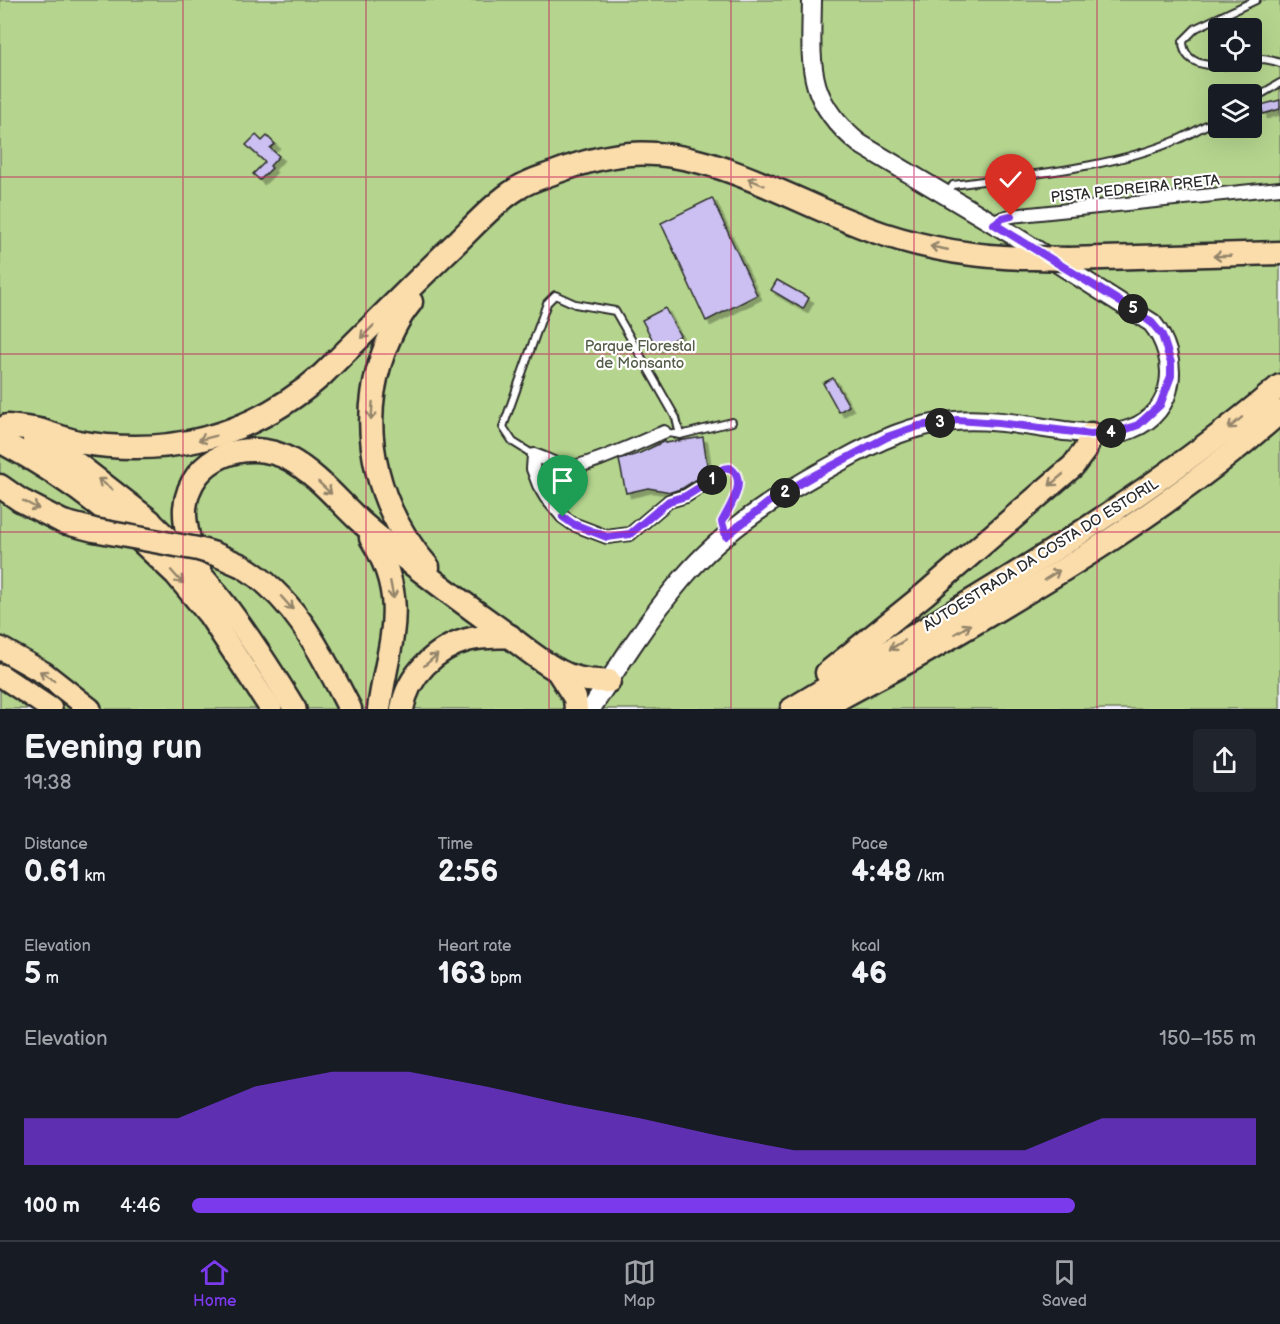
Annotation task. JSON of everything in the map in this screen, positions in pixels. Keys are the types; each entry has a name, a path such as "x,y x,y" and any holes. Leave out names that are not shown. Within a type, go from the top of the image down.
{"highway":[{"path":"2,429 38,430 76,441 114,446 153,447 208,438 255,421 293,399 322,375 502,200 534,179 590,160 608,157 631,154 677,156 724,169 883,234 929,247 1003,258 1202,257 1280,253"},
{"path":"456,597 409,543 398,526 381,484 371,433 377,373 393,329 404,310 441,267 502,209 530,187 553,173"},
{"name":"AUTOESTRADA DA COSTA DO ESTORIL","path":"792,709 1094,525 1174,470 1280,386"},
{"name":"AUTOESTRADA DA COSTA DO ESTORIL","path":"821,709 924,653 1152,511 1202,476 1280,412"},
{"path":"2,429 42,443 77,464 143,529 198,570 245,630 295,709"},
{"path":"778,709 904,612 1073,466 1091,434"},
{"path":"198,570 185,516 187,497 201,472 217,458 241,449 263,451 289,459 320,482 405,560 557,670 590,682 609,681"},
{"path":"0,486 63,522 198,549 242,566 268,584 294,611 308,631 350,709"},
{"path":"359,519 384,561 394,594 394,630 380,709"},
{"path":"143,529 176,575 209,615 271,709"},
{"path":"402,709 414,680 426,663 436,655 470,639 510,636"},
{"path":"0,648 44,673 67,701 90,709"},
{"path":"846,709 924,653"},
{"path":"557,670 575,698 576,709"},
{"path":"0,675 51,709"}],"main road":[{"path":"591,709 683,579 726,536 773,499 811,477 887,437 919,426 957,420 1091,434 1131,428 1149,417 1160,405 1171,376 1171,363 1162,335 1140,314 861,144 843,130 819,95 813,77 812,0"}],"street":[{"name":"PISTA PEDREIRA PRETA","path":"994,224 1011,216 1280,188"},
{"path":"664,432 599,459 573,467 566,467 534,455 533,469 539,485 563,517 573,524 607,537 630,534 669,501 686,496 713,479"}],"lane":[{"path":"1256,0 1196,28 1183,41 1183,49 1187,55 1202,65 1247,63 1261,59 1280,63"},
{"path":"1262,93 1280,82"},
{"path":"946,195 953,185 1110,160 1143,152 1176,141 1208,124"},
{"path":"534,455 513,441 503,427 547,303 555,295 575,304 615,311 676,418 680,435"},
{"path":"664,432 680,435 732,422"},
{"path":"713,479 723,469 730,468 736,472 738,479 737,492 722,522 726,536"}],"green space":[{"name":"Parque Florestal de Monsanto","path":"0,0 1280,0 1280,709 0,709"}],"building":[{"path":"1280,100 1280,109 1263,114 1262,105"},
{"path":"256,135 262,141 267,136 275,144 270,148 279,156 270,166 272,168 260,180 253,174 265,162 246,145"},
{"path":"712,198 757,295 706,321 661,223"},
{"path":"777,280 809,298 803,309 771,290"},
{"path":"665,308 680,336 657,348 642,320"},
{"path":"833,378 849,406 839,412 823,383"},
{"path":"703,437 708,472 683,488 671,492 648,488 626,493 619,460 665,441 665,443"}],"route":[{"path":"563,517 587,531 607,537 622,537 630,534 669,501 686,496 713,479 723,469 730,468 736,472 738,479 737,492 722,522 726,536 773,499 811,477 887,437 919,426 957,420 1091,434 1124,430 1138,425 1160,405 1170,384 1171,363 1162,335 1140,314 994,224 1011,216"}]}
